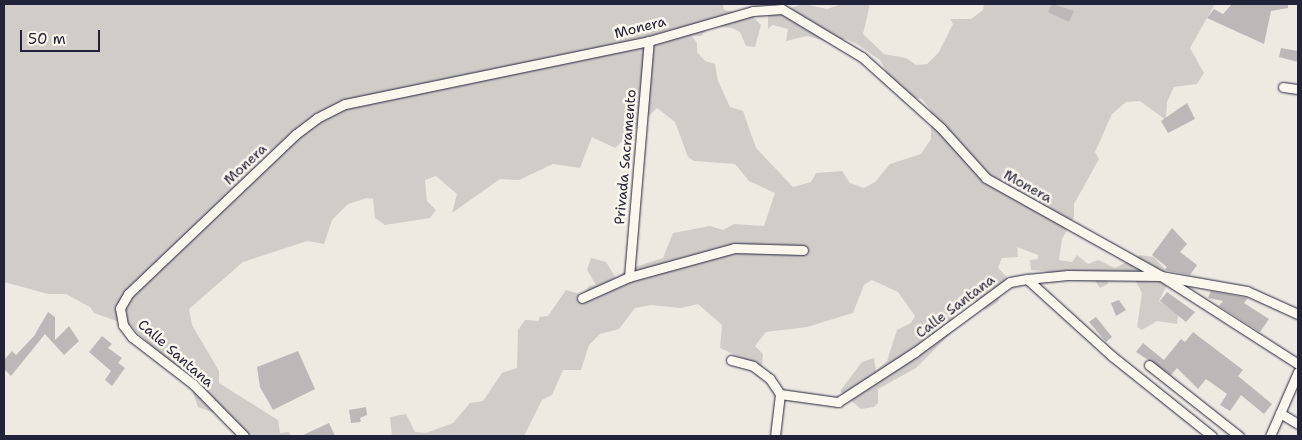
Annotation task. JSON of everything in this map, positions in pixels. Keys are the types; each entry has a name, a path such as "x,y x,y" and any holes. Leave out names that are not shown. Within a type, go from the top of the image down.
{"street":[{"name":"Monera","path":"120,308 128,294 317,118 345,104 649,41 753,11 782,9 862,57 941,128 986,178 1161,276 1298,364"},
{"name":"Privada Sacramento","path":"629,277 649,41"},
{"path":"1283,87 1298,89"},
{"path":"582,298 629,277 734,248 803,250"},
{"name":"Calle Santana","path":"780,394 838,402 915,352 1010,282 1068,275 1161,276"},
{"path":"1161,276 1247,291 1298,314"},
{"path":"1028,279 1112,356 1212,436"},
{"name":"Calle Santana","path":"120,308 123,325 132,336 193,384 244,436"},
{"path":"731,360 753,366 770,379 780,394 775,436"},
{"path":"1149,365 1239,436"},
{"path":"1270,436 1298,372"},
{"path":"1280,412 1298,424"}],"shaded area":[{"path":"4,4 723,4 724,10 751,15 761,25 755,47 746,46 740,32 732,28 710,26 701,36 692,36 697,43 697,52 705,61 715,64 718,81 730,107 743,111 756,148 793,187 811,182 816,173 842,171 850,183 864,188 875,182 890,164 921,154 931,139 931,110 922,99 911,98 903,102 880,60 857,44 846,39 826,41 807,36 786,41 788,29 773,25 768,29 768,15 803,4 827,9 842,4 870,4 863,34 884,54 906,58 916,65 927,64 939,52 953,24 950,19 971,19 983,10 984,4 1215,4 1190,48 1204,73 1197,84 1174,87 1167,102 1166,120 1140,101 1126,102 1112,114 1095,152 1099,159 1074,204 1074,217 1062,239 1059,260 1072,262 1077,255 1088,264 1098,260 1115,268 1140,255 1154,257 1164,268 1168,283 1159,301 1170,309 1179,308 1177,324 1157,321 1142,330 1137,327 1142,293 1134,278 1107,280 1108,284 1100,288 1094,279 1076,273 1063,281 1044,271 1031,270 1030,260 1038,259 1038,255 1017,247 1018,257 1002,258 998,268 1007,277 998,302 986,310 972,299 955,305 953,331 916,368 878,389 878,403 874,407 861,409 840,391 862,362 874,358 876,371 887,361 897,330 911,323 915,316 898,292 872,280 864,285 853,313 807,327 766,332 755,346 763,354 762,367 720,348 722,325 698,304 681,308 651,305 635,308 619,329 600,334 589,345 581,370 563,370 552,395 542,400 524,436 392,436 390,417 406,414 415,432 426,433 453,423 470,403 483,401 502,373 517,368 518,330 525,320 539,321 539,317 548,316 566,290 583,295 589,286 596,285 587,270 591,258 606,262 616,278 628,269 663,258 673,233 710,226 723,230 734,224 764,226 775,193 749,181 735,164 694,161 688,157 675,122 657,108 615,148 592,137 580,168 553,164 519,180 500,179 452,213 457,194 436,176 425,180 427,201 436,210 430,218 385,225 375,218 373,199 367,198 348,204 332,220 324,244 307,241 243,262 189,309 192,325 219,371 219,383 278,420 280,433 289,432 291,436 250,436 220,415 198,407 191,387 131,326 94,313 90,307 66,294 48,294 4,282"}],"building":[{"path":"1052,4 1074,11 1069,22 1048,12"},
{"path":"1232,4 1288,4 1288,8 1271,11 1264,44 1207,18 1214,9 1223,14"},
{"path":"1281,48 1298,51 1298,62 1279,57"},
{"path":"1187,103 1195,119 1168,133 1161,121"},
{"path":"1172,228 1187,244 1180,252 1197,265 1190,275 1164,270 1167,267 1152,255"},
{"path":"1211,291 1248,298 1244,303 1269,319 1260,332 1219,306 1223,301 1208,298"},
{"path":"1167,292 1195,312 1186,322 1160,301"},
{"path":"1119,300 1126,310 1116,316 1111,303"},
{"path":"48,312 55,317 55,340 69,326 79,341 64,355 45,334 11,376 4,369 4,360 12,351 16,355 34,336"},
{"path":"1096,317 1112,337 1106,342 1089,322"},
{"path":"1193,332 1243,370 1238,376 1272,404 1264,414 1241,395 1230,411 1220,405 1227,394 1206,379 1198,389 1177,368 1171,375 1136,352 1143,343 1164,360 1181,339 1185,342"},
{"path":"102,336 112,344 108,348 122,358 118,363 125,368 112,386 105,380 111,371 89,352"},
{"path":"298,351 315,389 273,410 260,387 257,367"},
{"path":"366,407 367,415 360,418 361,422 351,423 349,410"},
{"path":"329,423 335,436 301,436"}]}
